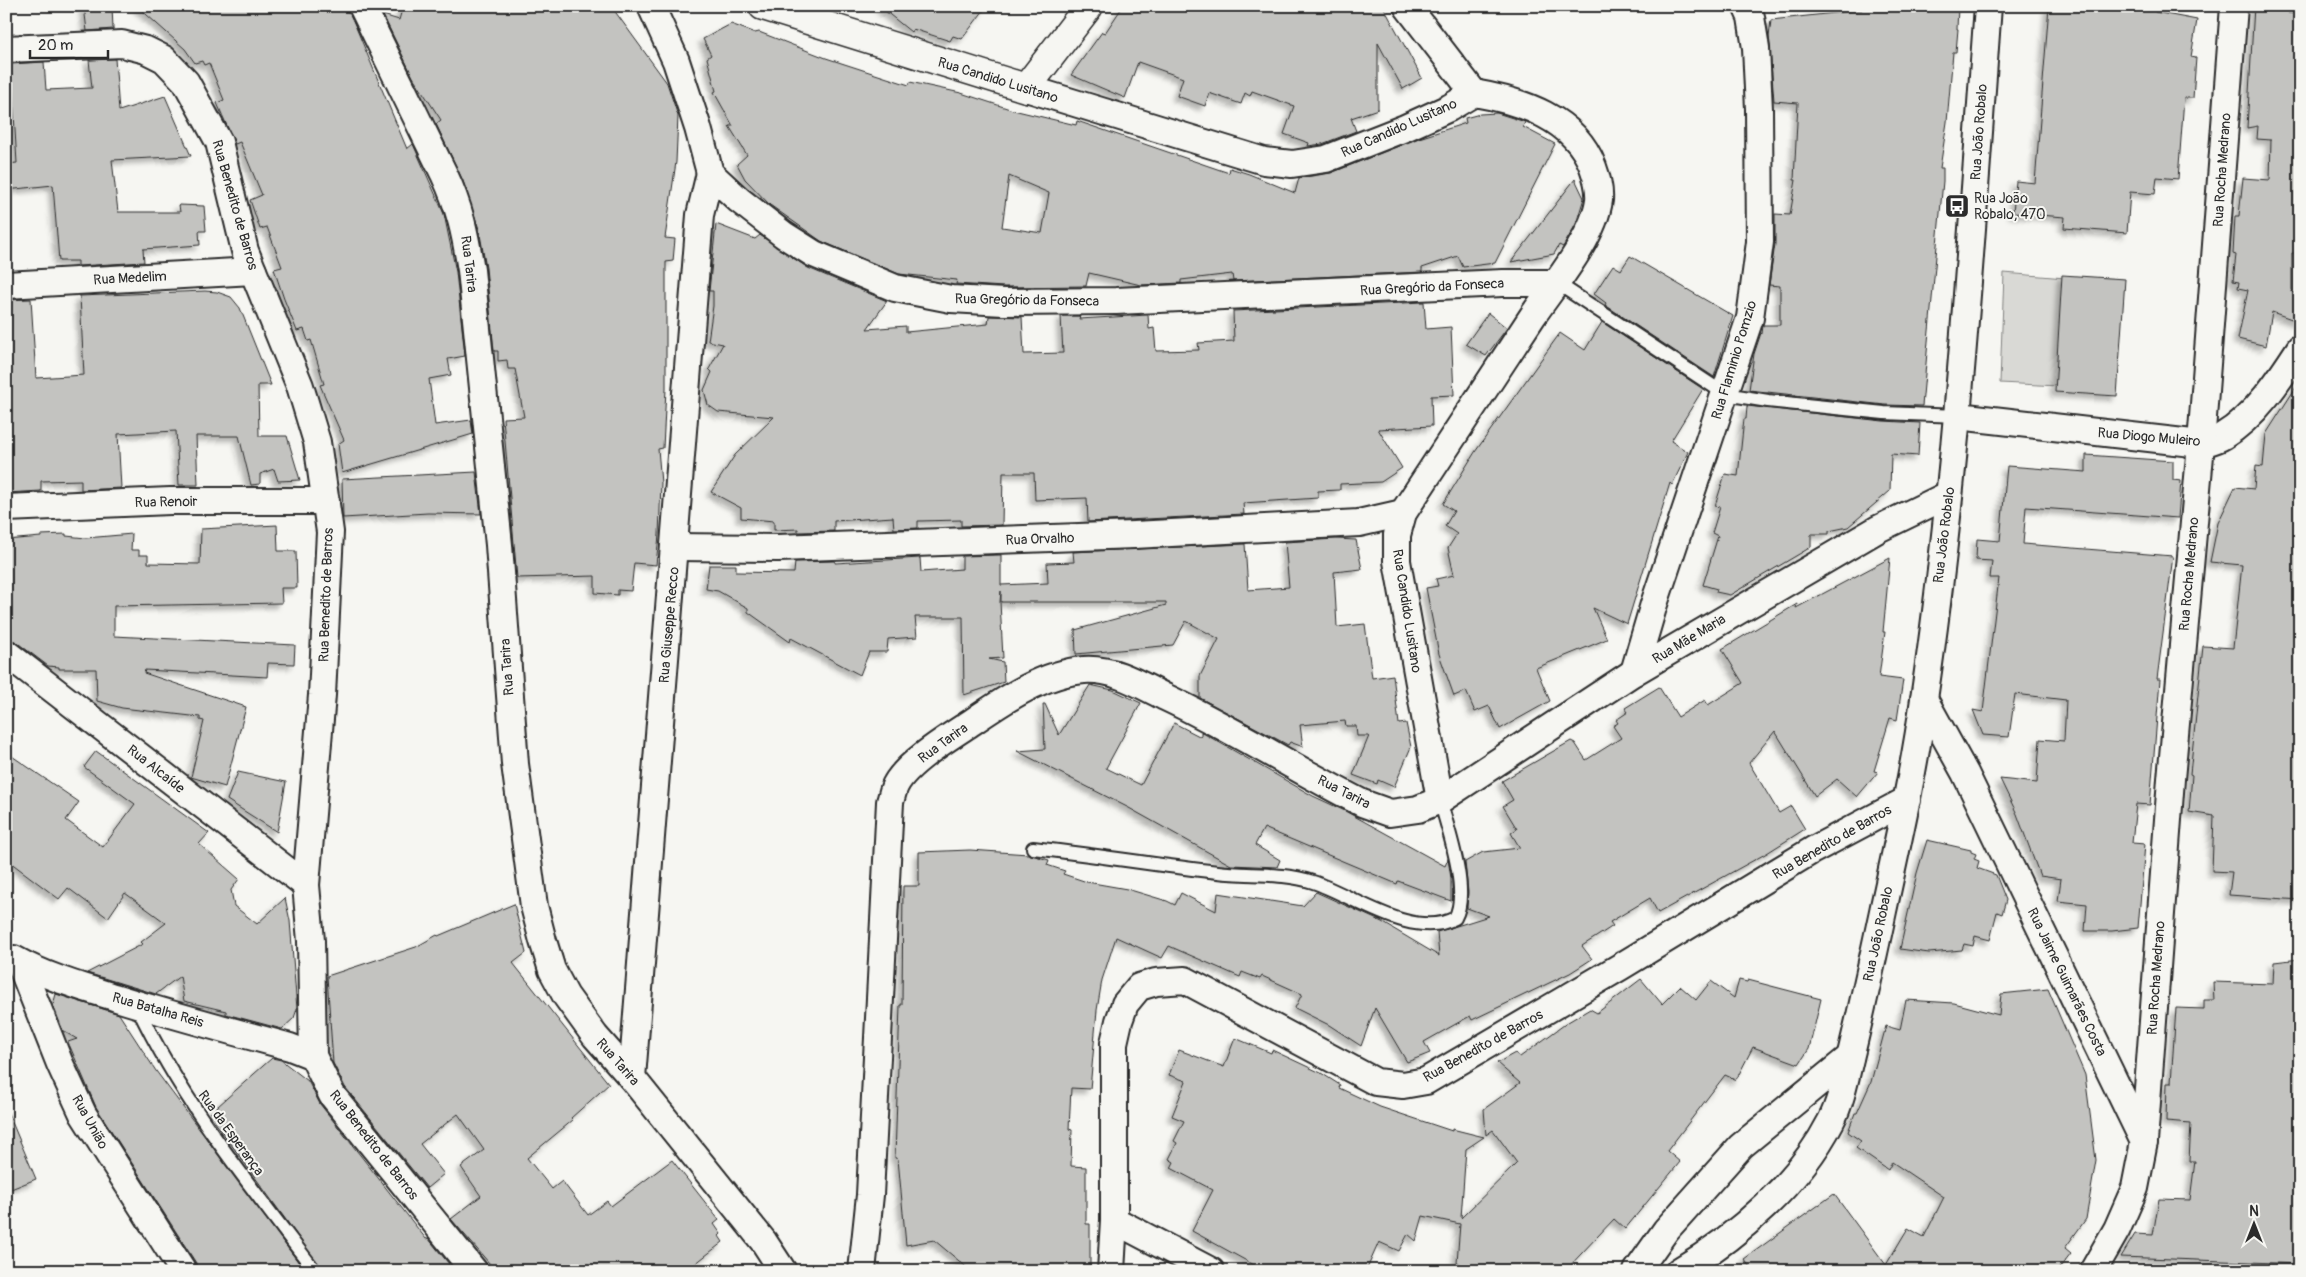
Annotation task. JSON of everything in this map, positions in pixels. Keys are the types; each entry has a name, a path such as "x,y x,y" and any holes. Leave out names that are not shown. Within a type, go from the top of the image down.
{"street":[{"name":"Rua Tarira","path":"362,6 448,182 464,225 471,270 499,545 515,764 534,906 552,970 566,996 595,1036 632,1078 764,1242 782,1271"},
{"path":"651,6 676,61 698,128 710,173"},
{"name":"Rua Candido Lusitano","path":"763,6 815,15 1026,88 1264,162 1292,164 1326,159 1405,128 1449,108 1474,93 1500,97 1532,109 1562,124 1578,140 1590,158 1598,182 1597,207 1589,230 1557,283 1403,513 1397,535 1397,561 1440,800"},
{"path":"1026,88 1089,6"},
{"path":"1407,6 1474,93"},
{"name":"Rua Flaminio Pomzio","path":"1634,672 1654,604 1750,318 1760,242 1759,108 1756,48 1751,17 1746,6"},
{"name":"Rua João Robalo","path":"1678,1271 1719,1246 1755,1216 1796,1172 1822,1138 1833,1118 1850,1057 1907,800 1924,699 1958,416 1988,6"},
{"name":"Rua Rocha Medrano","path":"2144,1142 2172,770 2201,444 2234,6"},
{"name":"Rua Benedito de Barros","path":"6,49 122,44 146,50 164,59 186,82 218,142 246,251 300,386 317,442 330,532 322,694 306,885 311,941 313,1056 332,1095 474,1271"},
{"name":"Rua Giuseppe Recco","path":"632,1078 700,215 710,173"},
{"name":"Rua Gregório da Fonseca","path":"710,173 739,200 814,254 894,288 951,299 1004,302 1116,301 1503,283 1557,283"},
{"name":"Rua Medelim","path":"6,285 253,271"},
{"name":"Rua Diogo Muleiro","path":"1958,416 2201,444 2222,437 2240,424 2260,402 2300,348"},
{"name":"Rua Mãe Maria","path":"1440,800 1634,672 1878,529 1948,495"},
{"name":"Rua Renoir","path":"6,508 170,501 326,500"},
{"name":"Rua Orvalho","path":"675,547 778,548 1134,535 1359,523 1403,513"},
{"name":"Rua Alcaíde","path":"6,653 306,885"},
{"name":"Rua Tarira","path":"862,1271 870,1186 890,802 896,784 904,772 939,744 1019,693 1050,678 1082,670 1104,670 1119,675 1197,712 1362,803 1390,813 1418,809 1440,800"},
{"name":"Rua Jaime Guimarães Costa","path":"1924,699 1969,782 2144,1142"},
{"name":"Rua Benedito de Barros","path":"1111,1271 1114,1220 1114,1044 1125,1004 1139,987 1156,982 1185,980 1376,1082 1403,1085 1426,1081 1620,967 1813,850 1907,800"},
{"name":"Rua Batalha Reis","path":"13,959 70,983 136,1004 290,1046 313,1056"},
{"name":"Rua União","path":"13,959 83,1114 157,1227 182,1271"},
{"path":"1636,1271 1666,1230 1741,1146 1850,1057"},
{"path":"2093,1271 2117,1229 2135,1188 2144,1142"},
{"path":"1114,1220 1211,1271"}],"lane":[{"path":"1557,283 1725,394 1768,401 1884,413 1958,416"},
{"path":"1033,848 1220,872 1280,875 1311,881 1392,916 1423,926 1436,926 1455,918 1460,906 1458,873 1440,800"},
{"name":"Rua da Esperança","path":"136,1004 161,1056 202,1121 314,1271"}],"shaded area":[{"path":"2004,273 2065,278 2058,386 2000,383"}],"building":[{"path":"84,6 112,6 113,29 87,31"},
{"path":"137,6 347,6 407,149 413,144 444,214 456,272 465,356 448,359 451,375 429,379 435,425 471,420 473,434 342,473 338,444 344,440 320,385 324,384 311,340 308,341 304,329 297,331 284,299 274,269 282,267 267,227 260,229 250,200 262,195 240,142 235,144 217,103 224,100 209,63 204,65 202,61 195,63 185,49"},
{"path":"403,6 611,6 667,83 678,116 676,162 665,238 675,239 673,261 666,262 666,389 663,448 658,449 661,483 659,535 656,565 634,563 631,591 618,590 618,595 595,593 595,576 517,578 503,418 524,417 515,369 508,369 507,360 498,361 498,351 494,351 486,268 479,229 463,181 436,124 441,120 413,77 383,15 399,20"},
{"path":"879,6 987,6 962,39 953,36 950,41 913,29 911,32"},
{"path":"1123,6 1383,6 1422,78 1403,89 1378,43 1378,109 1351,118 1356,131 1322,144 1308,146 1309,143 1284,134 1294,106 1252,91 1250,96 1245,93 1241,104 1209,93 1205,106 1177,96 1183,78 1138,62 1125,98 1071,75 1102,32 1105,33"},
{"path":"1862,6 1958,6 1956,52 1953,52 1947,122 1940,168 1943,168 1943,181 1922,406 1885,405 1749,390 1754,354 1762,334 1763,325 1780,325 1780,286 1769,285 1775,244 1775,214 1790,215 1796,180 1794,180 1798,103 1774,101 1769,37 1771,20 1862,10"},
{"path":"2049,6 2137,6 2155,10 2155,12 2197,20 2191,57 2196,58 2193,98 2184,98 2178,179 2157,177 2155,194 2130,192 2127,233 2064,228 2065,217 2013,213 2016,181 2035,183"},
{"path":"2254,6 2288,6 2288,13 2300,14 2300,253 2292,253 2292,292 2300,295 2300,322 2272,312 2266,346 2238,339 2248,290 2238,288 2239,282 2233,281 2236,255 2233,254 2235,216 2239,216 2243,178 2270,180 2271,140 2257,139 2258,126 2247,128"},
{"path":"731,24 755,33 759,32 826,58 909,85 910,82 961,93 1013,110 1076,125 1077,121 1229,173 1230,168 1249,174 1295,193 1299,178 1331,173 1416,139 1466,123 1465,118 1480,114 1497,113 1525,122 1523,127 1555,144 1495,263 1463,267 1458,256 1422,268 1422,272 1233,281 1232,274 1181,280 1181,283 1141,285 1089,273 1086,286 1004,287 956,284 957,280 899,274 821,241 770,205 745,179 737,164 747,155 729,126 733,126 714,92 716,91 707,58 711,55 703,39","holes":["1009,176 1049,193 1042,233 1002,227"]},
{"path":"115,59 119,111 165,96 191,156 112,160 118,212 180,212 179,205 204,206 206,231 199,231 200,245 143,249 144,262 78,266 78,261 59,261 53,185 6,190 6,164 17,163 11,64 44,62 46,90 92,88 89,60"},
{"path":"1575,179 1584,198 1576,224 1563,247 1559,245 1554,254 1511,262"},
{"path":"716,224 755,239 760,235 808,268 887,301 867,329 906,326 906,332 988,324 989,316 1022,317 1024,354 1063,353 1061,316 1080,316 1079,319 1148,315 1149,329 1154,328 1156,351 1199,350 1198,343 1234,341 1233,311 1424,302 1426,329 1451,327 1454,395 1431,396 1432,426 1378,429 1402,468 1381,482 1340,484 1340,490 1318,491 1318,498 1243,503 1244,514 1088,522 1087,498 1035,500 1034,473 1003,473 1002,525 961,526 961,520 918,521 918,528 894,529 893,517 834,521 834,531 798,532 798,529 774,530 774,521 741,518 741,508 711,492 735,455 774,417 718,412 708,405 704,390 712,372 709,369 723,344 708,341 713,306 713,291 709,291"},
{"path":"1630,256 1733,316 1714,377 1605,305 1606,303 1594,294 1613,265 1621,270"},
{"path":"2062,275 2125,279 2117,396 2055,392"},
{"path":"217,292 231,297 240,308 271,385 258,385 259,436 287,436 300,480 278,481 274,469 260,474 260,484 251,485 239,436 196,436 198,485 179,485 176,431 118,434 121,488 81,490 81,480 41,481 41,491 6,493 6,300 31,299 36,378 84,375 80,296"},
{"path":"1488,313 1507,328 1486,356 1466,344"},
{"path":"1602,322 1703,389 1671,441 1688,452 1672,485 1670,483 1627,624 1593,608 1607,639 1536,668 1550,701 1500,729 1489,706 1475,712 1466,691 1454,696 1439,654 1426,588 1438,586 1436,579 1454,575 1448,548 1457,534 1445,526 1454,511 1443,504 1475,452 1560,333 1585,350"},
{"path":"2300,381 2300,900 2229,895 2232,872 2212,871 2214,816 2189,812 2192,775 2190,774 2203,646 2233,648 2242,565 2210,562 2218,523 2235,487 2254,489 2256,466 2263,467 2266,434"},
{"path":"1747,406 1883,421 1920,423 1918,456 1891,454 1890,491 1848,527 1829,531 1829,534 1811,534 1811,547 1730,595 1716,592 1717,589 1703,585 1718,536 1712,533 1720,507 1715,506 1725,474 1738,476"},
{"path":"2086,455 2173,461 2173,480 2181,481 2178,518 2026,507 2023,544 2173,556 2157,679 2160,679 2150,805 2136,804 2132,843 2145,844 2138,928 2112,931 2085,931 2087,904 2058,901 2061,879 2040,876 2017,814 2000,779 2037,783 2040,739 2064,741 2066,700 2015,694 2009,737 1983,735 1973,710 1983,712 1999,578 1990,578 1992,561 1976,560 1977,539 2000,541 2007,466 2086,472"},
{"path":"476,472 481,514 428,513 343,518 342,479"},
{"path":"277,525 278,551 296,551 297,588 281,588 282,603 114,606 114,636 295,645 294,664 268,663 267,677 145,670 144,673 246,707 225,787 191,777 204,721 200,720 200,717 122,708 97,701 96,669 59,669 59,667 48,666 15,641 6,638 6,540 41,537 41,535 66,534 66,536 86,538 132,534 131,550 139,550 139,555 148,555 148,563 200,564 201,529"},
{"path":"1336,539 1356,540 1362,569 1334,572 1337,627 1365,624 1372,678 1393,675 1399,724 1406,723 1411,747 1394,787 1378,780 1377,784 1353,775 1369,736 1357,736 1356,726 1346,726 1345,721 1300,725 1303,747 1290,742 1288,745 1200,698 1200,676 1219,639 1186,621 1173,645 1076,654 1075,630 1166,605 1166,602 1001,602 1001,591 1000,602 1003,658 989,659 1003,662 1004,682 964,695 963,617 915,617 917,637 888,639 887,652 869,652 860,675 791,638 790,642 748,612 748,608 718,591 706,589 709,565 736,565 736,572 794,573 795,562 835,561 835,563 920,558 921,572 962,569 962,556 1001,555 1001,585 1048,583 1047,563 1074,562 1073,552 1245,544 1248,590 1289,587 1285,542"},
{"path":"1890,558 1883,632 1885,632 1879,677 1903,680 1897,720 1890,718 1874,771 1878,772 1857,797 1837,779 1815,796 1775,731 1749,763 1779,813 1791,806 1805,829 1767,853 1658,913 1650,898 1610,922 1613,926 1582,946 1592,959 1570,973 1472,1020 1470,1016 1424,1042 1430,1053 1407,1062 1375,1008 1361,1046 1329,1025 1295,1008 1302,994 1262,976 1260,979 1242,972 1240,977 1169,946 1162,958 1116,937 1102,980 1097,1010 1090,1089 1071,1088 1069,1129 1072,1130 1071,1166 1086,1167 1086,1224 1090,1224 1090,1271 971,1271 934,1240 906,1245 898,1159 895,1158 900,1005 902,1005 903,886 919,886 919,852 970,850 1028,854 1049,860 1047,865 1065,871 1063,874 1087,882 1127,889 1175,905 1181,893 1216,911 1218,893 1303,906 1316,892 1382,922 1439,956 1437,932 1489,916 1467,908 1468,892 1465,862 1483,852 1520,848 1511,833 1517,829 1503,806 1513,800 1502,781 1571,741 1575,743 1586,760 1621,738 1613,726 1618,723 1616,720 1628,712 1625,708 1659,687 1678,717 1705,700 1708,705 1743,683 1722,649 1797,604 1796,608"},
{"path":"1090,685 1113,690 1141,703 1106,768 1141,785 1174,723 1201,737 1201,732 1313,796 1345,811 1445,866 1448,859 1451,878 1451,901 1398,881 1397,884 1264,828 1255,845 1280,860 1277,867 1231,865 1129,808 1017,751 1045,749 1043,704 1045,704 1059,735"},
{"path":"96,751 209,833 199,844 239,879 231,890 234,906 257,924 285,898 290,921 297,1009 294,1018 282,1029 226,1014 226,1011 184,1001 180,976 156,994 87,973 143,944 141,942 166,923 125,893 108,918 68,888 59,899 6,859 6,752 79,802 66,820 103,847 135,804 84,767"},
{"path":"238,772 286,782 277,832 227,800"},
{"path":"1927,840 1971,850 1971,852 1976,854 1974,859 1979,861 1977,868 1996,875 2006,900 2002,914 1997,912 1990,940 1975,936 1973,946 1964,944 1962,950 1929,953 1900,949 1917,873"},
{"path":"514,904 526,953 513,963 609,1084 571,1118 573,1120 527,1158 552,1189 562,1181 588,1215 607,1201 611,1206 672,1160 719,1220 714,1224 721,1234 719,1236 723,1242 686,1271 496,1271 451,1219 481,1196 461,1167 484,1150 458,1114 420,1144 444,1174 427,1188 345,1087 333,1063 327,976 416,947 437,935"},
{"path":"2300,959 2300,1264 2121,1257 2135,1234 2153,1235 2159,1199 2190,1200 2195,1161 2189,1161 2191,1123 2166,1121 2167,1083 2171,1083 2176,1008 2204,1009 2204,1000 2214,1000 2213,982 2273,984 2274,962"},
{"path":"1641,979 1662,1004 1680,986 1696,1000 1711,981 1734,998 1739,980 1747,982 1748,980 1821,999 1809,1049 1799,1064 1753,1047 1736,1080 1725,1075 1667,1151 1680,1162 1625,1229 1614,1219 1565,1271 1474,1271 1457,1262 1460,1224 1423,1216 1416,1241 1408,1234 1399,1251 1379,1242 1366,1271 1265,1271 1192,1231 1213,1190 1171,1168 1174,1162 1169,1159 1177,1143 1174,1141 1184,1121 1172,1116 1186,1081 1169,1075 1179,1050 1224,1067 1235,1038 1271,1053 1272,1050 1321,1073 1340,1085 1339,1088 1380,1107 1452,1131 1452,1129 1484,1137 1466,1149 1461,1218 1517,1163 1493,1130 1486,1135 1484,1109 1520,1083 1497,1063 1515,1053 1520,1057 1568,1022 1590,1009 1597,1013"},
{"path":"2048,989 2085,1075 2096,1160 2086,1219 2065,1248 2071,1253 2057,1271 1753,1271 1744,1259 1834,1194 1886,1265 1908,1228 1924,1237 1944,1197 1892,1162 1888,1170 1856,1148 1861,1141 1848,1132 1855,1113 1857,1113 1871,1082 1886,1026 1900,1030 1906,1000 1954,1003 1999,1015 2001,994"},
{"path":"56,994 119,1014 156,1071 305,1271 198,1271 196,1263 96,1107 68,1042 77,1039 63,1031 53,1005"},
{"path":"272,1058 281,1060 308,1081 320,1104 426,1239 428,1238 449,1264 441,1271 323,1271 209,1114"},
{"path":"6,1108 36,1179 6,1191"}],"place":[{"name":"Rua João Robalo, 470","path":"1957,206"}]}
